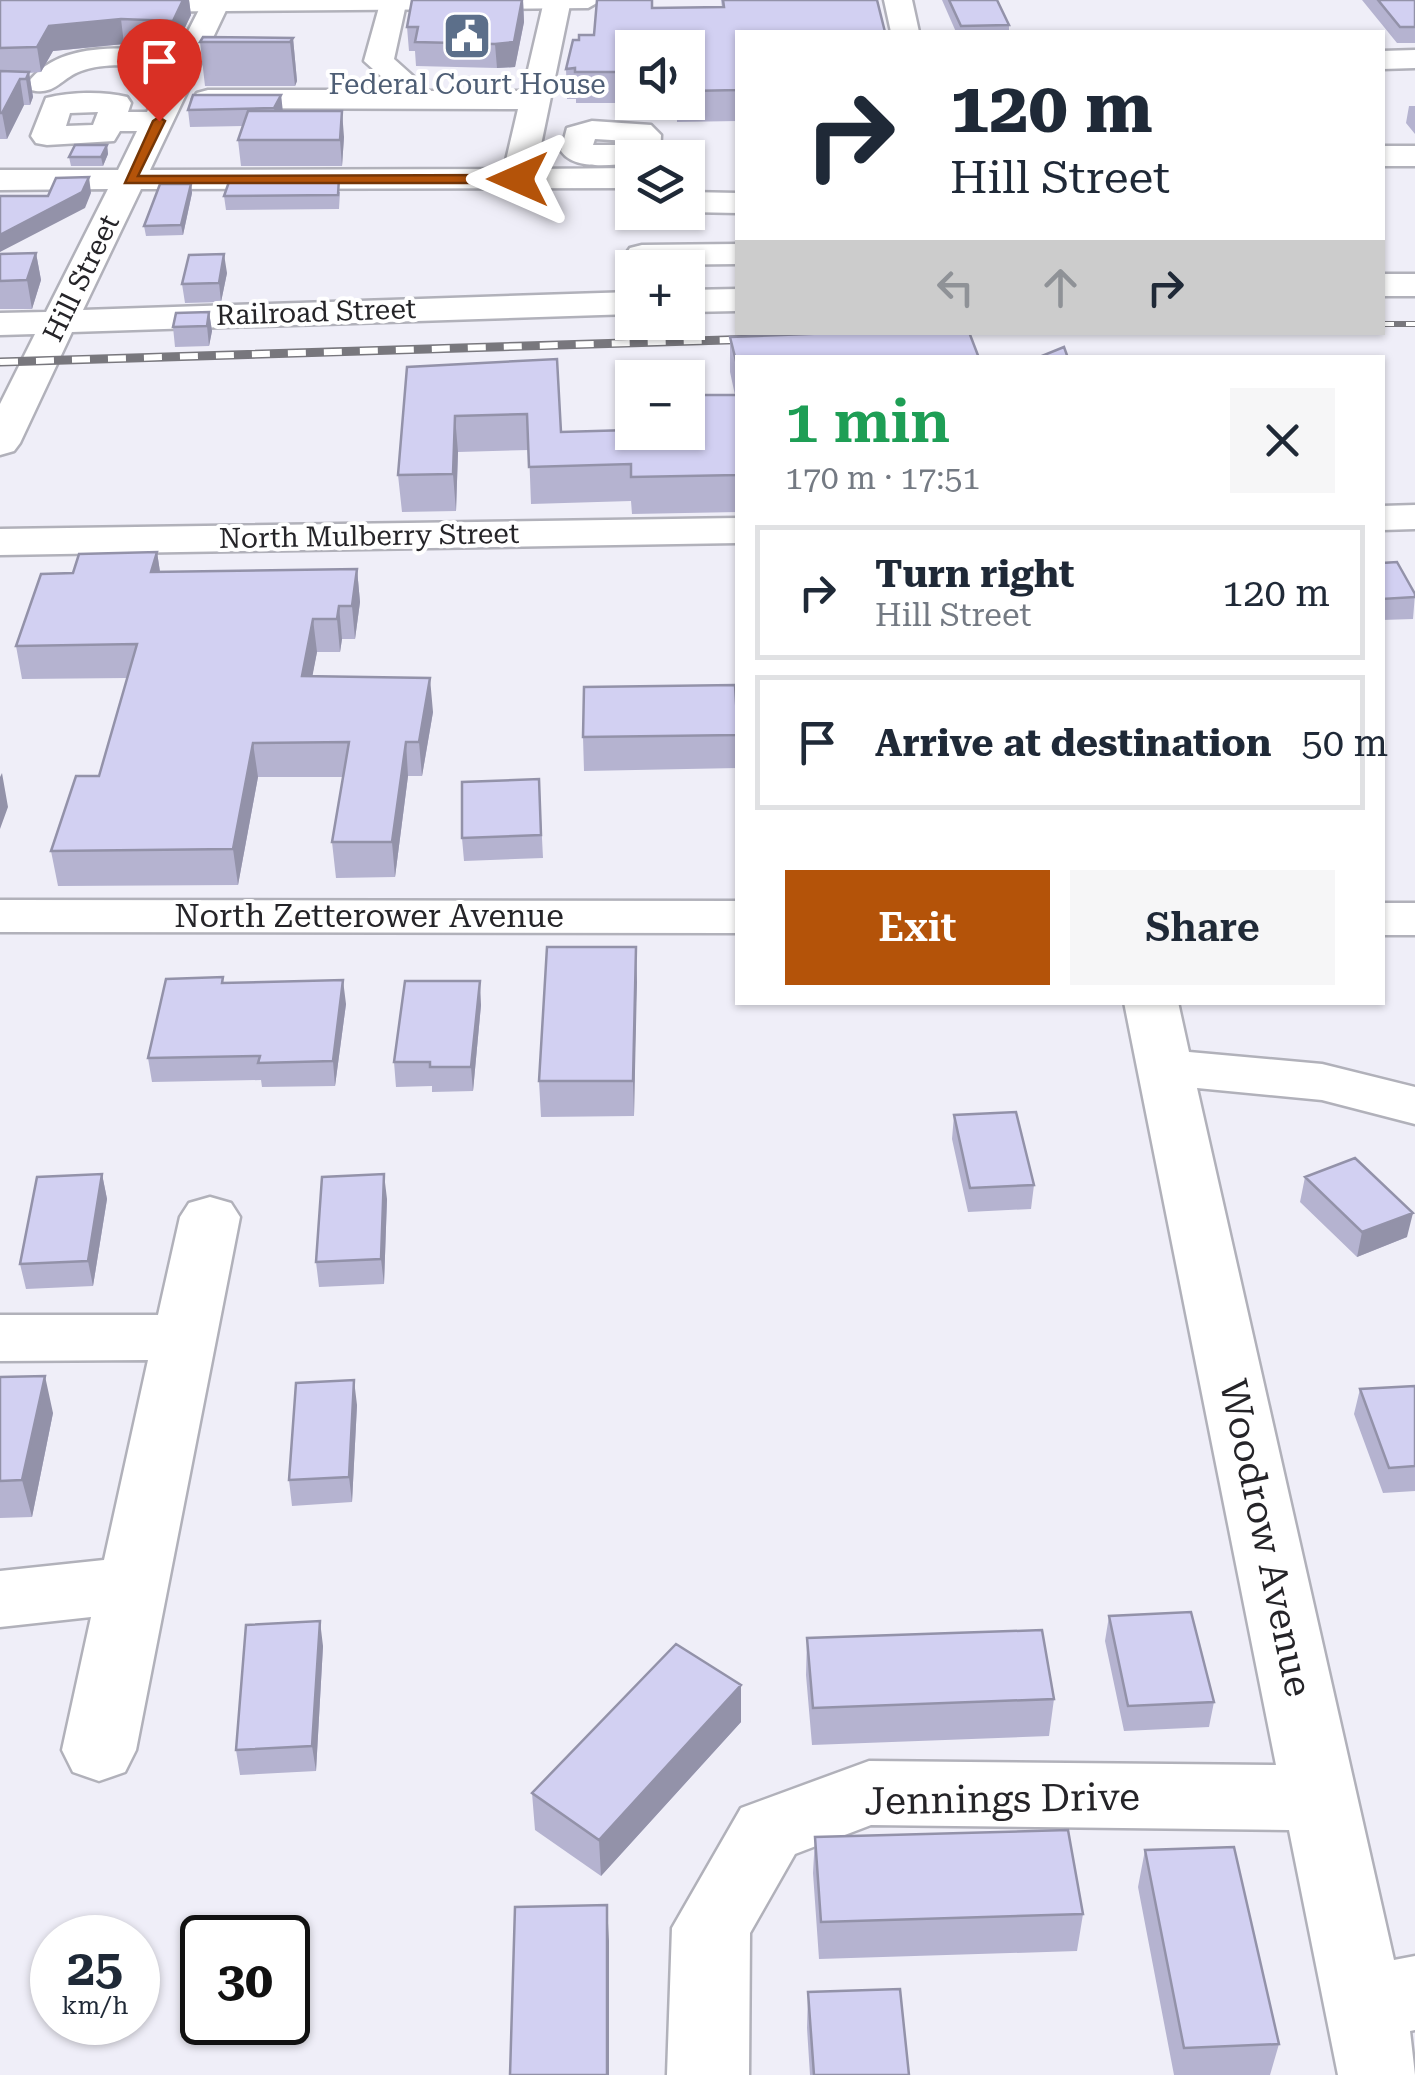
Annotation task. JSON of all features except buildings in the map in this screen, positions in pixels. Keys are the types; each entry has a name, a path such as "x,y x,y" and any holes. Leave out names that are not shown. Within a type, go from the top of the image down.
{"street":[{"path":"898,0 905,30"},
{"path":"0,5 573,1 535,97 518,179"},
{"name":"Hill Street","path":"0,444 176,86 232,2"},
{"path":"396,87 379,61 397,2"},
{"path":"1385,60 1415,59"},
{"path":"176,86 89,60 70,64 28,84 176,86 396,87 535,97"},
{"path":"110,122 176,86"},
{"path":"0,180 130,180 482,147 535,97"},
{"path":"424,155 434,111 460,108 482,147 518,179 615,167"},
{"path":"1385,156 1415,156"},
{"path":"705,178 735,178"},
{"path":"705,202 735,203"},
{"path":"642,250 643,229 735,228"},
{"path":"705,256 735,254"},
{"path":"1385,285 1415,284"},
{"path":"705,301 735,300"},
{"name":"Railroad Street","path":"0,324 615,304"},
{"path":"1385,518 1415,517"},
{"name":"North Mulberry Street","path":"0,542 735,530"},
{"name":"North Zetterower Avenue","path":"0,916 735,917"},
{"path":"1385,918 1415,918"},
{"name":"Woodrow Avenue","path":"1152,1005 1322,1798 1386,2024"},
{"path":"1166,1069 1295,1075 1367,1090 1415,1106"},
{"path":"98,1750 210,1217"},
{"path":"0,1338 184,1337"},
{"path":"0,1599 132,1585"},
{"name":"Jennings Drive","path":"708,2075 711,1928 768,1831 870,1793 1322,1798"}],"railway":[{"path":"1385,324 1415,324"},
{"path":"0,362 759,339"}],"place":[{"name":"Federal Court House","path":"467,36"}],"route":[{"path":"159,121 130,180 518,179"}]}
